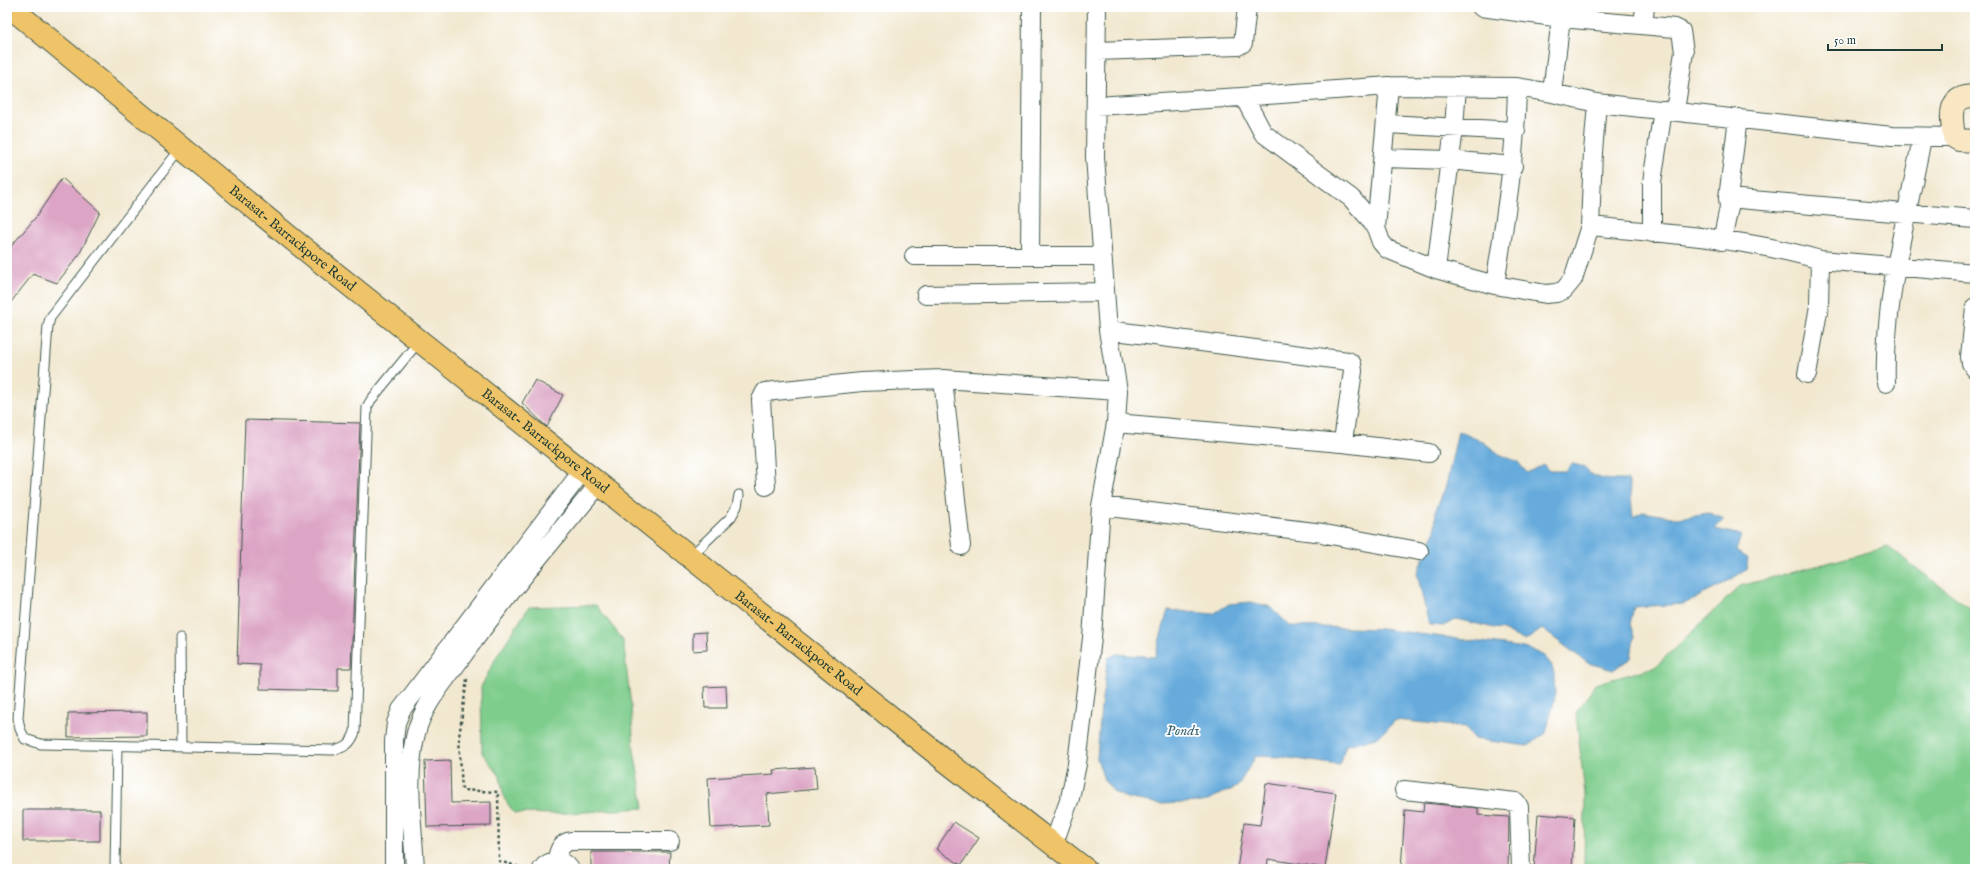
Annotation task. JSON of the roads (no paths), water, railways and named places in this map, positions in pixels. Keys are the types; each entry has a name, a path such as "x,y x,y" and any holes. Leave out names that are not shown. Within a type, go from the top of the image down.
{"main road":[{"name":"Barasat- Barrackpore Road","path":"10,7 182,146 298,243 942,758 1054,843 1085,869"}],"street":[{"path":"1030,256 1032,7"},
{"path":"1054,843 1070,798 1077,764 1092,638 1101,506 1116,423 1118,391 1108,330 1095,157 1097,7"},
{"path":"1097,51 1238,46 1243,43 1247,7"},
{"path":"1481,7 1561,18 1675,28 1681,32 1684,52 1652,182 1652,233"},
{"path":"1643,25 1645,7"},
{"path":"1552,93 1561,18"},
{"path":"1096,106 1389,86 1517,87 1597,103 1892,136 1965,139 1953,105 1958,99 1964,96 1975,96"},
{"path":"1376,228 1387,124 1389,86"},
{"path":"1436,269 1454,128 1457,86"},
{"path":"1495,284 1513,166 1516,131 1517,87"},
{"path":"1241,97 1247,103 1263,133 1341,189 1369,218 1376,228 1381,242 1387,249 1436,269 1495,284 1546,294 1564,290 1573,279 1590,226 1593,152 1597,103"},
{"path":"1722,241 1729,207 1728,198 1738,118"},
{"path":"1387,124 1516,131"},
{"path":"1886,383 1885,351 1896,265 1922,138"},
{"path":"1383,158 1449,160 1513,166"},
{"path":"1728,198 1975,219"},
{"path":"1590,226 1722,241 1789,251 1820,260 1896,265 1975,273"},
{"path":"914,256 1102,256"},
{"path":"1807,374 1819,306 1820,260"},
{"path":"926,295 1105,292"},
{"path":"1975,307 1970,357 1971,363 1975,369"},
{"path":"1108,330 1348,361 1352,364 1353,370 1342,443"},
{"path":"766,486 761,400 765,392 862,382 943,379 1118,391"},
{"path":"943,379 961,546"},
{"path":"1116,423 1342,443 1429,453"},
{"path":"422,869 394,868 394,741 396,723 401,710 583,470"},
{"path":"415,869 411,782 413,747 421,717 432,699 498,606 600,483"},
{"path":"1101,506 1217,519 1419,551"},
{"path":"1404,790 1516,802 1520,807 1521,869"},
{"path":"556,866 561,846 565,842 670,842"}],"lane":[{"path":"182,146 55,310 48,326 18,718 20,729 25,739 41,744 334,750 344,748 352,741 355,732 367,407 371,400 420,340"},
{"path":"691,556 731,517 737,506 739,495"},
{"path":"180,638 181,747"},
{"path":"115,869 117,746"}],"water":[{"path":"1458,431 1483,442 1502,456 1517,461 1527,473 1543,464 1549,471 1566,471 1572,464 1583,467 1597,477 1610,480 1628,480 1633,517 1643,512 1677,518 1709,513 1724,519 1715,529 1741,535 1736,551 1748,559 1746,570 1718,587 1684,604 1634,607 1630,624 1634,637 1631,658 1613,670 1588,663 1542,629 1525,641 1503,630 1456,619 1444,626 1429,625 1417,573 1435,531 1436,509 1446,486"},
{"name":"Pond1","path":"1251,602 1271,607 1290,626 1382,629 1529,649 1544,656 1551,664 1554,673 1555,697 1546,733 1528,746 1474,739 1465,727 1396,720 1377,738 1346,745 1339,765 1282,757 1256,756 1237,787 1203,802 1160,804 1127,798 1115,793 1104,780 1097,758 1101,706 1108,658 1117,654 1155,657 1168,610 1213,614 1229,604"}]}
